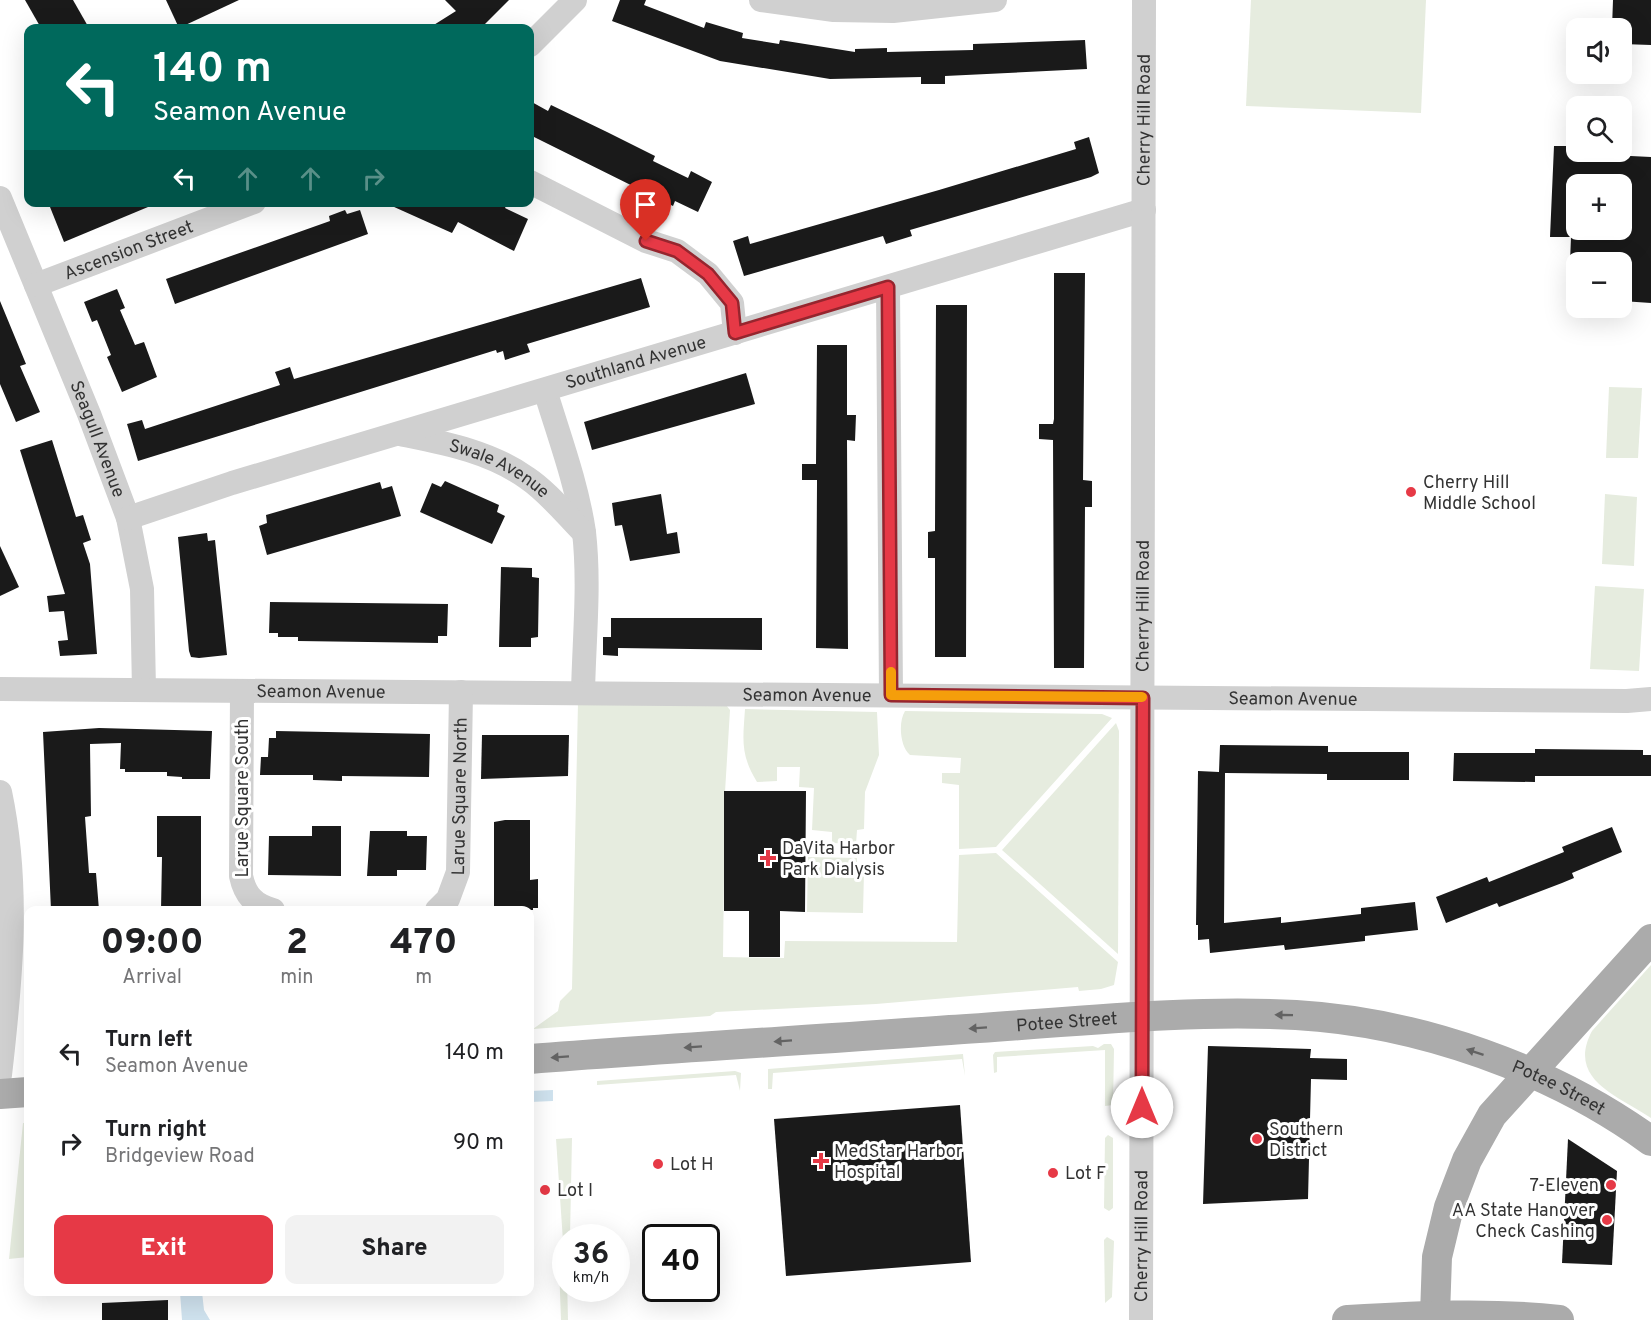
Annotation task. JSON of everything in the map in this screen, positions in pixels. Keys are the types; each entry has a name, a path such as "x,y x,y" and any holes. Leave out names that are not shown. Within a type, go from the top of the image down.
{"main road":[{"path":"1435,1315 1437,1257 1449,1207 1467,1160 1492,1115 1651,939"},
{"name":"Potee Street","path":"534,1059 1141,1017 1298,1015 1361,1023 1424,1036 1530,1071 1651,1141"},
{"path":"0,1094 24,1092"},
{"path":"1347,1320 1435,1315 1527,1316 1559,1320"}],"street":[{"path":"534,41 575,0"},
{"path":"761,0 834,10 995,0"},
{"name":"Cherry Hill Road","path":"1141,1320 1144,0"},
{"path":"534,184 646,241 677,251 708,274 732,303 735,333"},
{"name":"Seagull Avenue","path":"0,198 89,414 128,518 142,589 144,690"},
{"name":"Ascension Street","path":"36,285 241,207"},
{"name":"Southland Avenue","path":"128,518 397,434 1144,210"},
{"path":"888,287 891,695"},
{"name":"Swale Avenue","path":"545,390 578,498 584,533 586,575 583,693"},
{"name":"Swale Avenue","path":"397,434 461,447 492,459 527,478 584,533"},
{"name":"Seamon Avenue","path":"0,689 1627,701 1651,699"},
{"name":"Larue Square South","path":"242,691 241,876 244,891 263,906"},
{"name":"Larue Square North","path":"442,905 458,872 461,692"},
{"path":"0,792 12,874 13,923 0,1075"}],"shaded area":[{"path":"1251,0 1426,0 1421,113 1246,106"},
{"path":"1609,387 1642,388 1638,458 1606,458"},
{"path":"1605,494 1637,497 1634,566 1602,564"},
{"path":"1595,586 1644,589 1639,671 1590,669"},
{"path":"578,702 726,705 730,710 725,792 723,957 784,958 785,941 957,942 959,855 996,853 1118,962 1114,985 1101,989 1079,991 1078,987 876,1004 716,1012 710,1016 534,1029 558,1011 560,1001 572,989"},
{"path":"745,709 877,712 879,755 865,792 864,829 857,830 856,844 832,843 832,832 812,830 814,788 799,787 800,767 777,767 777,781 757,782 745,755 743,738"},
{"path":"905,711 1102,714 1112,718 996,847 959,849 959,785 942,783 942,773 960,773 961,758 910,755 904,746 901,734 901,721"},
{"path":"1116,723 1119,731 1118,954 1002,850"},
{"path":"808,857 857,858 857,872 864,872 863,913 807,912"},
{"path":"1651,965 1651,1118 1600,1085 1591,1074 1586,1062 1586,1048 1592,1031"},
{"path":"1104,1044 1111,1044 1114,1049 1113,1105 1105,1106 1105,1050 997,1057 997,1072 994,1073 993,1055 995,1052 1093,1046 1098,1048"},
{"path":"963,1054 965,1076 962,1059 773,1073 772,1089 768,1089 768,1069"},
{"path":"735,1071 741,1073 740,1091 736,1075 597,1085 597,1081"},
{"path":"23,1123 24,1123 24,1257 9,1259"},
{"path":"1108,1135 1113,1138 1113,1208 1109,1211 1104,1208 1105,1138"},
{"path":"572,1138 570,1224 562,1224 556,1139"},
{"path":"1107,1237 1114,1241 1112,1297 1105,1303 1104,1240"},
{"path":"560,1302 568,1302 568,1320 561,1320"}],"water":[{"path":"553,1090 553,1101 534,1102 534,1091"},
{"path":"180,1296 202,1296 204,1310 210,1320 182,1320"}],"building":[{"path":"25,0 73,0 87,24 39,24"},
{"path":"166,0 239,0 188,24 177,24"},
{"path":"445,0 509,0 485,24 435,24 456,11"},
{"path":"620,0 646,0 644,5 704,28 706,22 743,33 742,38 779,44 780,40 855,52 855,49 887,48 887,52 973,50 973,44 1085,40 1087,69 945,76 945,84 921,84 921,77 830,79 720,61 612,21"},
{"path":"1613,0 1651,0 1651,45 1632,44 1632,18 1612,18"},
{"path":"534,103 548,111 551,105 607,132 655,156 653,161 688,178 691,171 712,182 698,212 675,201 673,206 534,137"},
{"path":"1089,137 1099,173 1091,177 910,230 912,236 886,244 883,236 744,276 733,241 748,236 750,244 939,190 1076,149 1074,142"},
{"path":"1554,146 1566,146 1566,162 1632,162 1632,156 1651,157 1651,303 1632,302 1632,252 1570,252 1571,240 1632,240 1632,174 1566,174 1566,237 1550,237"},
{"path":"50,207 148,207 64,242"},
{"path":"394,207 506,207 528,219 514,251 458,222 452,233"},
{"path":"345,210 347,214 360,210 368,234 175,304 166,279 330,221 329,216"},
{"path":"1054,273 1085,273 1083,480 1092,481 1092,507 1085,507 1084,668 1054,668 1053,440 1039,439 1039,424 1053,424 1054,419"},
{"path":"641,278 650,307 527,344 530,352 505,360 503,351 497,353 496,350 138,461 127,424 142,420 145,429 280,385 275,372 290,367 294,379"},
{"path":"117,289 125,308 120,310 135,345 144,342 157,377 122,392 107,357 111,355 97,320 92,322 84,302"},
{"path":"0,301 26,364 20,366 40,412 16,422 0,384"},
{"path":"936,305 967,305 966,657 935,657 935,558 928,558 928,532 935,531"},
{"path":"817,345 847,345 847,415 856,415 855,441 847,440 848,649 816,648 817,480 802,480 802,464 816,464"},
{"path":"746,373 755,404 592,450 584,422"},
{"path":"52,440 76,517 83,515 91,540 83,543 90,564 97,654 60,656 58,641 68,640 64,611 49,612 47,596 65,594 20,450"},
{"path":"445,481 499,505 497,512 505,516 492,544 420,512 432,483 441,487"},
{"path":"380,482 382,489 392,486 401,516 267,555 259,526 267,523 266,515"},
{"path":"661,494 667,534 677,532 680,553 630,561 622,525 615,526 612,503"},
{"path":"207,533 208,541 215,540 227,655 199,658 191,657 189,651 178,537"},
{"path":"0,546 19,587 0,596"},
{"path":"501,567 532,568 532,577 539,578 538,637 531,638 531,647 499,647"},
{"path":"270,602 448,604 447,636 438,636 438,643 298,641 298,637 278,637 278,633 269,633"},
{"path":"611,618 762,618 762,650 618,648 618,656 603,655 603,637 611,637"},
{"path":"99,728 212,731 210,779 182,779 182,777 167,776 167,772 125,772 125,769 120,769 121,743 90,744 91,816 85,817 89,873 96,873 99,906 51,906 43,732"},
{"path":"276,731 430,734 429,777 342,776 342,781 313,780 313,775 260,775 261,757 268,757 269,738 276,738"},
{"path":"482,735 569,735 568,776 481,779"},
{"path":"1220,745 1328,746 1328,752 1409,752 1409,780 1327,780 1327,774 1225,773 1224,923 1281,917 1281,923 1361,914 1361,908 1415,902 1418,930 1365,936 1365,941 1285,950 1284,945 1210,953 1209,939 1198,940 1198,925 1196,925 1198,771 1219,772"},
{"path":"1535,749 1643,750 1643,755 1651,755 1651,776 1535,776 1535,782 1453,781 1454,753 1535,753"},
{"path":"724,791 806,791 805,912 780,911 780,957 749,957 749,911 724,911"},
{"path":"157,816 201,816 201,906 161,906 162,857 157,857"},
{"path":"530,820 530,880 538,879 538,908 534,906 494,906 494,822"},
{"path":"312,826 341,826 341,876 268,875 269,836 312,836"},
{"path":"1612,827 1622,852 1572,873 1574,878 1562,883 1499,907 1497,903 1446,923 1436,897 1487,877 1489,882 1564,852 1562,847"},
{"path":"370,831 407,831 407,836 427,836 426,870 397,870 397,876 367,876"},
{"name":"Southern District","path":"1208,1046 1311,1049 1310,1058 1347,1059 1347,1080 1311,1079 1308,1199 1203,1204"},
{"path":"960,1105 971,1262 786,1276 774,1119"},
{"path":"1568,1139 1617,1171 1612,1265 1562,1263"},
{"path":"168,1300 168,1320 102,1320 102,1303"}],"slow traffic":[{"path":"891,672 891,695 1142,697"}],"place":[{"name":"Cherry Hill Middle School","path":"1411,492"},
{"name":"DaVita Harbor Park Dialysis","path":"768,858"},
{"name":"Southern District","path":"1257,1139"},
{"name":"MedStar Harbor Hospital","path":"821,1161"},
{"name":"Lot H","path":"658,1164"},
{"name":"Lot F","path":"1053,1173"},
{"name":"7-Eleven","path":"1611,1185"},
{"name":"Lot I","path":"545,1190"},
{"name":"AA State Hanover Check Cashing","path":"1607,1220"}],"route":[{"path":"646,241 677,251 708,274 732,303 735,333 888,287 891,695 1143,698 1142,1107"}]}
